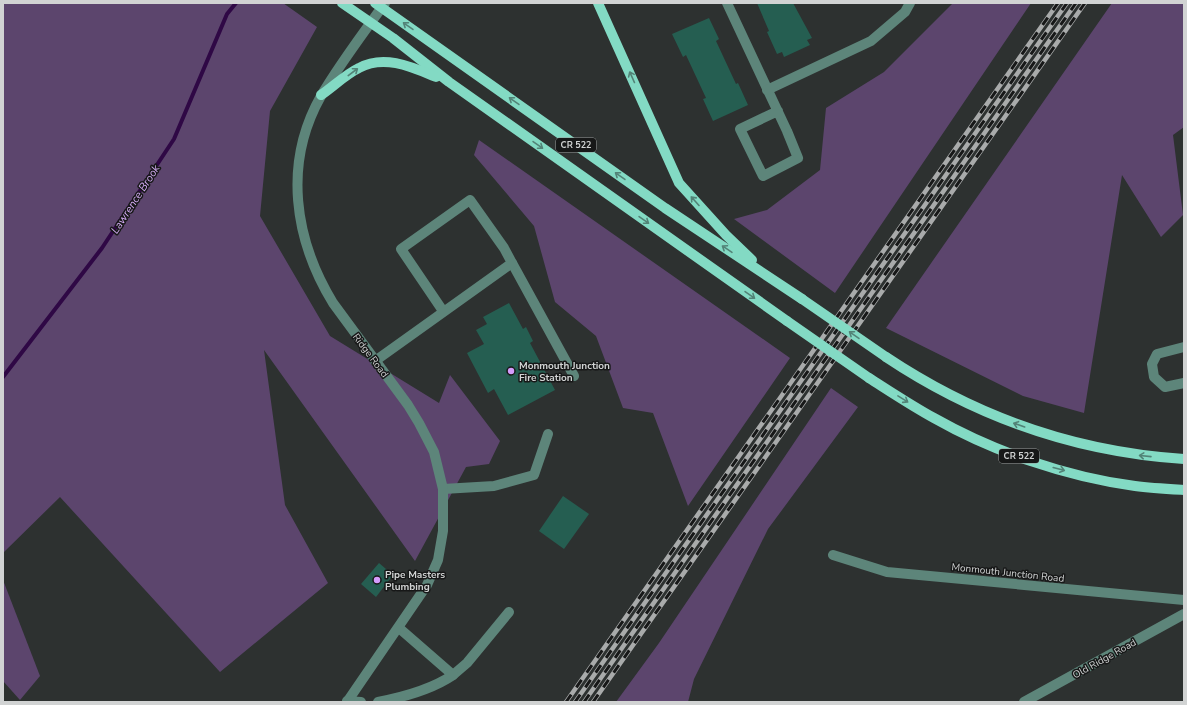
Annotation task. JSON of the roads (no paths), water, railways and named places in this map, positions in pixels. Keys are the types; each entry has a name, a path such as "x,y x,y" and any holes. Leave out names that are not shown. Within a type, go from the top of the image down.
{"main road":[{"name":"CR 522","path":"342,3 449,82 787,321 869,378 935,419 988,444 1035,462 1088,477 1136,486 1184,490"},
{"path":"598,3 679,183 726,235 772,279"},
{"name":"CR 522","path":"381,5 665,208 886,357 946,394 1002,420 1049,435 1099,448 1142,456 1184,459"},
{"path":"321,95 359,68 378,61 396,63 449,82"}],"street":[{"path":"727,3 778,111 798,158 763,176 740,129 778,111"},
{"path":"767,90 871,41 905,12 910,3"},
{"name":"Ridge Road","path":"347,701 399,628 427,585 438,560 443,531 442,489 434,452 419,423 322,286 304,241 299,218 298,175 300,157 310,120 321,95 371,24 381,5"},
{"path":"443,311 401,249 470,200 504,248 574,376"},
{"path":"375,361 512,263"},
{"path":"1184,347 1157,354 1152,364 1154,378 1165,388 1184,383"},
{"path":"442,489 494,486 534,475 548,434"},
{"name":"Monmouth Junction Road","path":"833,555 887,572 1184,600"},
{"path":"378,702 398,698 438,685 453,675 467,662 509,612"},
{"name":"Old Ridge Road","path":"1024,702 1184,614"},
{"path":"399,628 453,675"},
{"path":"347,701 361,702"}],"waterway":[{"name":"Lawrence Brook","path":"3,377 102,248 174,139 227,14 236,3"}],"railway":[{"path":"566,702 1058,3"},
{"path":"575,702 1067,3"},
{"path":"584,702 1076,3"},
{"path":"593,702 1085,3"}],"place":[{"name":"Monmouth Junction Fire Station","path":"511,371"},
{"name":"Pipe Masters Plumbing","path":"377,580"}]}
